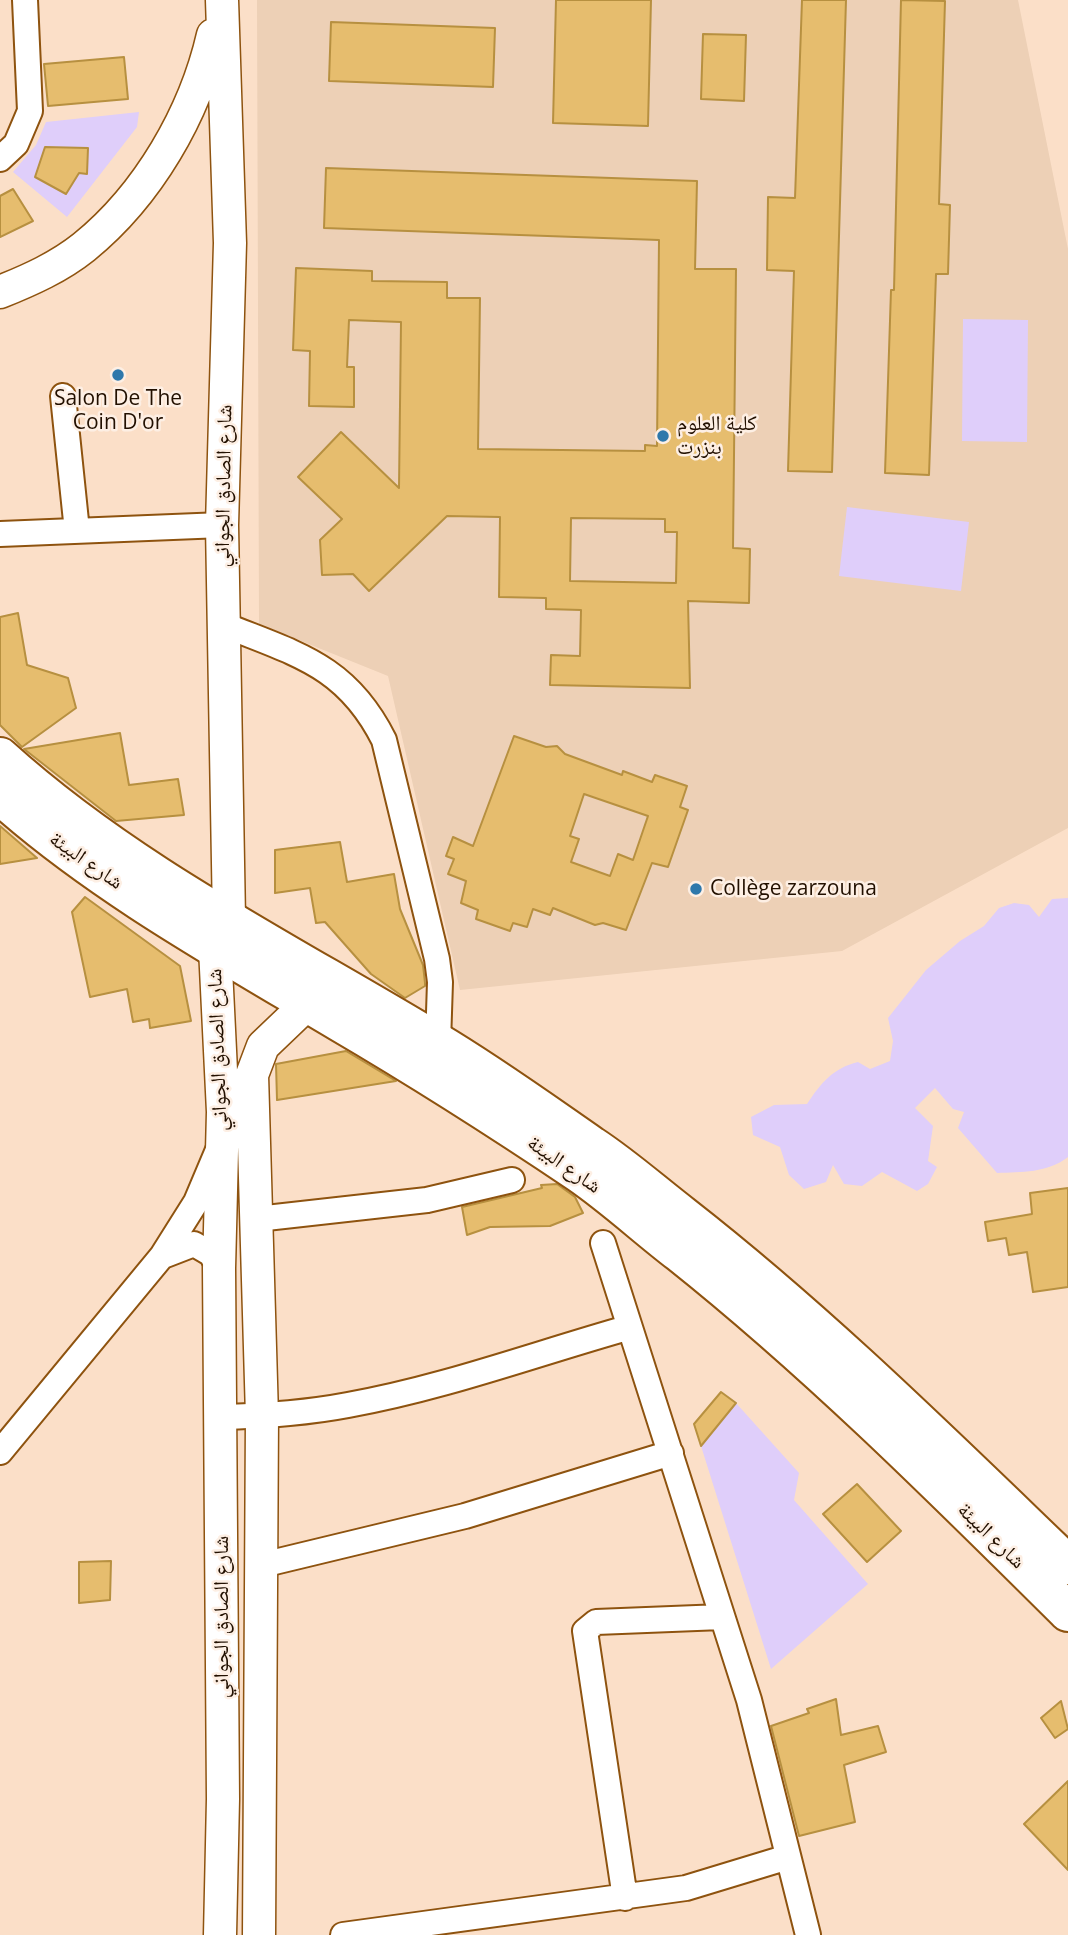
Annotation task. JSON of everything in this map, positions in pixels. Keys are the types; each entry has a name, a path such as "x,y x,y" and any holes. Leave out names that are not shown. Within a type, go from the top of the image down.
{"main road":[{"name":"شارع البيئة","path":"0,757 44,797 308,1003 400,1057 583,1176 720,1286 858,1406 1068,1612"},
{"name":"شارع البيئة","path":"0,795 26,819 98,870 438,1043 597,1149 754,1271 884,1388 1068,1565"}],"street":[{"path":"0,159 16,144 30,111 25,0"},
{"path":"0,292 38,277 83,248 120,213 151,173 185,116 205,72 222,0"},
{"name":"شارع الصادق الجواني","path":"220,1935 223,1799 219,1268 222,1127 222,525 230,243 222,0"},
{"path":"63,396 77,531"},
{"path":"0,534 222,525"},
{"path":"222,624 319,665 342,682 373,718 384,740 432,933 440,982 438,1043"},
{"path":"259,1935 262,1416 252,1075 258,1055 270,1038 308,1003"},
{"path":"0,1452 162,1256 197,1202 222,1127 254,1113"},
{"path":"257,1219 427,1200 512,1180"},
{"path":"603,1242 627,1328 671,1453 749,1700 808,1935"},
{"path":"162,1256 194,1244 211,1254 219,1268"},
{"path":"220,1417 262,1416 348,1405 458,1378 627,1328"},
{"path":"262,1565 465,1516 671,1453"},
{"path":"625,1898 585,1631 596,1622 722,1617"},
{"path":"344,1935 687,1888 788,1857"}],"shaded area":[{"name":"كلية العلوم بنزرت","path":"257,0 1018,0 1068,249 1068,828 842,951 460,990 388,676 259,624"},
{"path":"139,112 137,127 67,217 13,172 36,145 46,122"},
{"path":"963,319 1028,320 1027,442 962,441"},
{"path":"847,507 969,522 961,591 839,576"},
{"path":"1068,898 1068,1157 1043,1169 997,1173 958,1128 964,1112 953,1109 935,1088 915,1108 933,1126 928,1161 937,1167 928,1184 917,1191 882,1172 862,1186 844,1184 833,1165 826,1182 804,1189 789,1175 780,1147 753,1135 751,1117 774,1105 807,1104 823,1083 841,1068 858,1062 870,1069 890,1061 893,1041 888,1018 926,970 960,941 984,926 999,908 1014,903 1029,905 1039,917 1052,899"},
{"path":"736,1403 799,1473 794,1500 868,1584 771,1669 701,1446"}],"building":[{"path":"556,0 651,0 648,126 553,123"},
{"path":"802,0 846,0 832,472 788,471 794,271 767,270 768,197 795,198"},
{"path":"901,0 945,1 939,204 950,205 948,274 936,274 929,475 885,473 891,290 894,290"},
{"path":"331,22 495,28 493,87 329,81"},
{"path":"703,34 746,35 744,101 701,99"},
{"path":"124,57 128,99 48,106 44,64"},
{"path":"45,147 88,148 87,174 79,173 66,194 35,177"},
{"path":"326,168 697,181 695,269 736,269 733,548 750,549 749,603 688,601 690,688 550,685 551,655 580,656 581,610 546,609 546,598 499,597 500,517 447,516 369,591 353,574 322,575 320,540 342,519 298,477 341,432 399,488 401,322 349,320 347,367 354,367 354,407 309,406 310,351 293,350 296,268 372,271 372,281 447,282 447,298 480,298 478,449 645,451 645,445 657,446 659,240 324,228","holes":["571,518 665,519 665,532 677,532 676,583 570,581"]},
{"path":"13,189 33,221 0,237 0,196"},
{"path":"18,613 27,665 68,678 76,708 22,747 0,725 0,617"},
{"path":"120,733 129,785 178,779 184,815 116,821 24,749"},
{"path":"514,736 546,747 557,746 565,754 622,775 623,771 652,782 655,775 687,786 680,807 688,810 668,867 652,863 626,930 603,923 595,925 553,908 550,915 533,909 527,927 513,923 510,931 476,919 478,910 461,903 466,881 448,874 454,859 446,856 453,837 473,846","holes":["584,794 648,816 633,860 618,854 610,876 571,862 579,839 570,836"]},
{"path":"0,826 37,858 0,864"},
{"path":"340,842 347,882 394,874 400,909 423,965 425,983 425,986 405,998 371,974 325,922 316,923 310,888 275,893 275,850"},
{"path":"85,897 180,966 191,1021 150,1028 149,1019 133,1022 127,989 90,997 72,912"},
{"path":"346,1051 396,1081 277,1100 276,1064"},
{"path":"557,1184 575,1197 583,1213 550,1226 490,1227 467,1235 462,1207 542,1188 541,1185"},
{"path":"1068,1188 1068,1287 1033,1292 1027,1252 1009,1255 1006,1238 988,1241 985,1222 1032,1214 1030,1193"},
{"path":"721,1392 736,1403 701,1446 694,1424"},
{"path":"857,1484 901,1531 867,1562 823,1514"},
{"path":"111,1561 110,1600 79,1603 79,1562"},
{"path":"836,1699 841,1735 878,1726 886,1752 844,1765 855,1822 799,1836 771,1726 809,1713 807,1709"},
{"path":"1061,1701 1068,1729 1055,1738 1041,1718"},
{"path":"1068,1781 1068,1870 1024,1824"}],"place":[{"name":"Salon De The Coin D'or","path":"118,375"},
{"name":"كلية العلوم بنزرت","path":"663,436"},
{"name":"Collège zarzouna","path":"696,889"}]}
